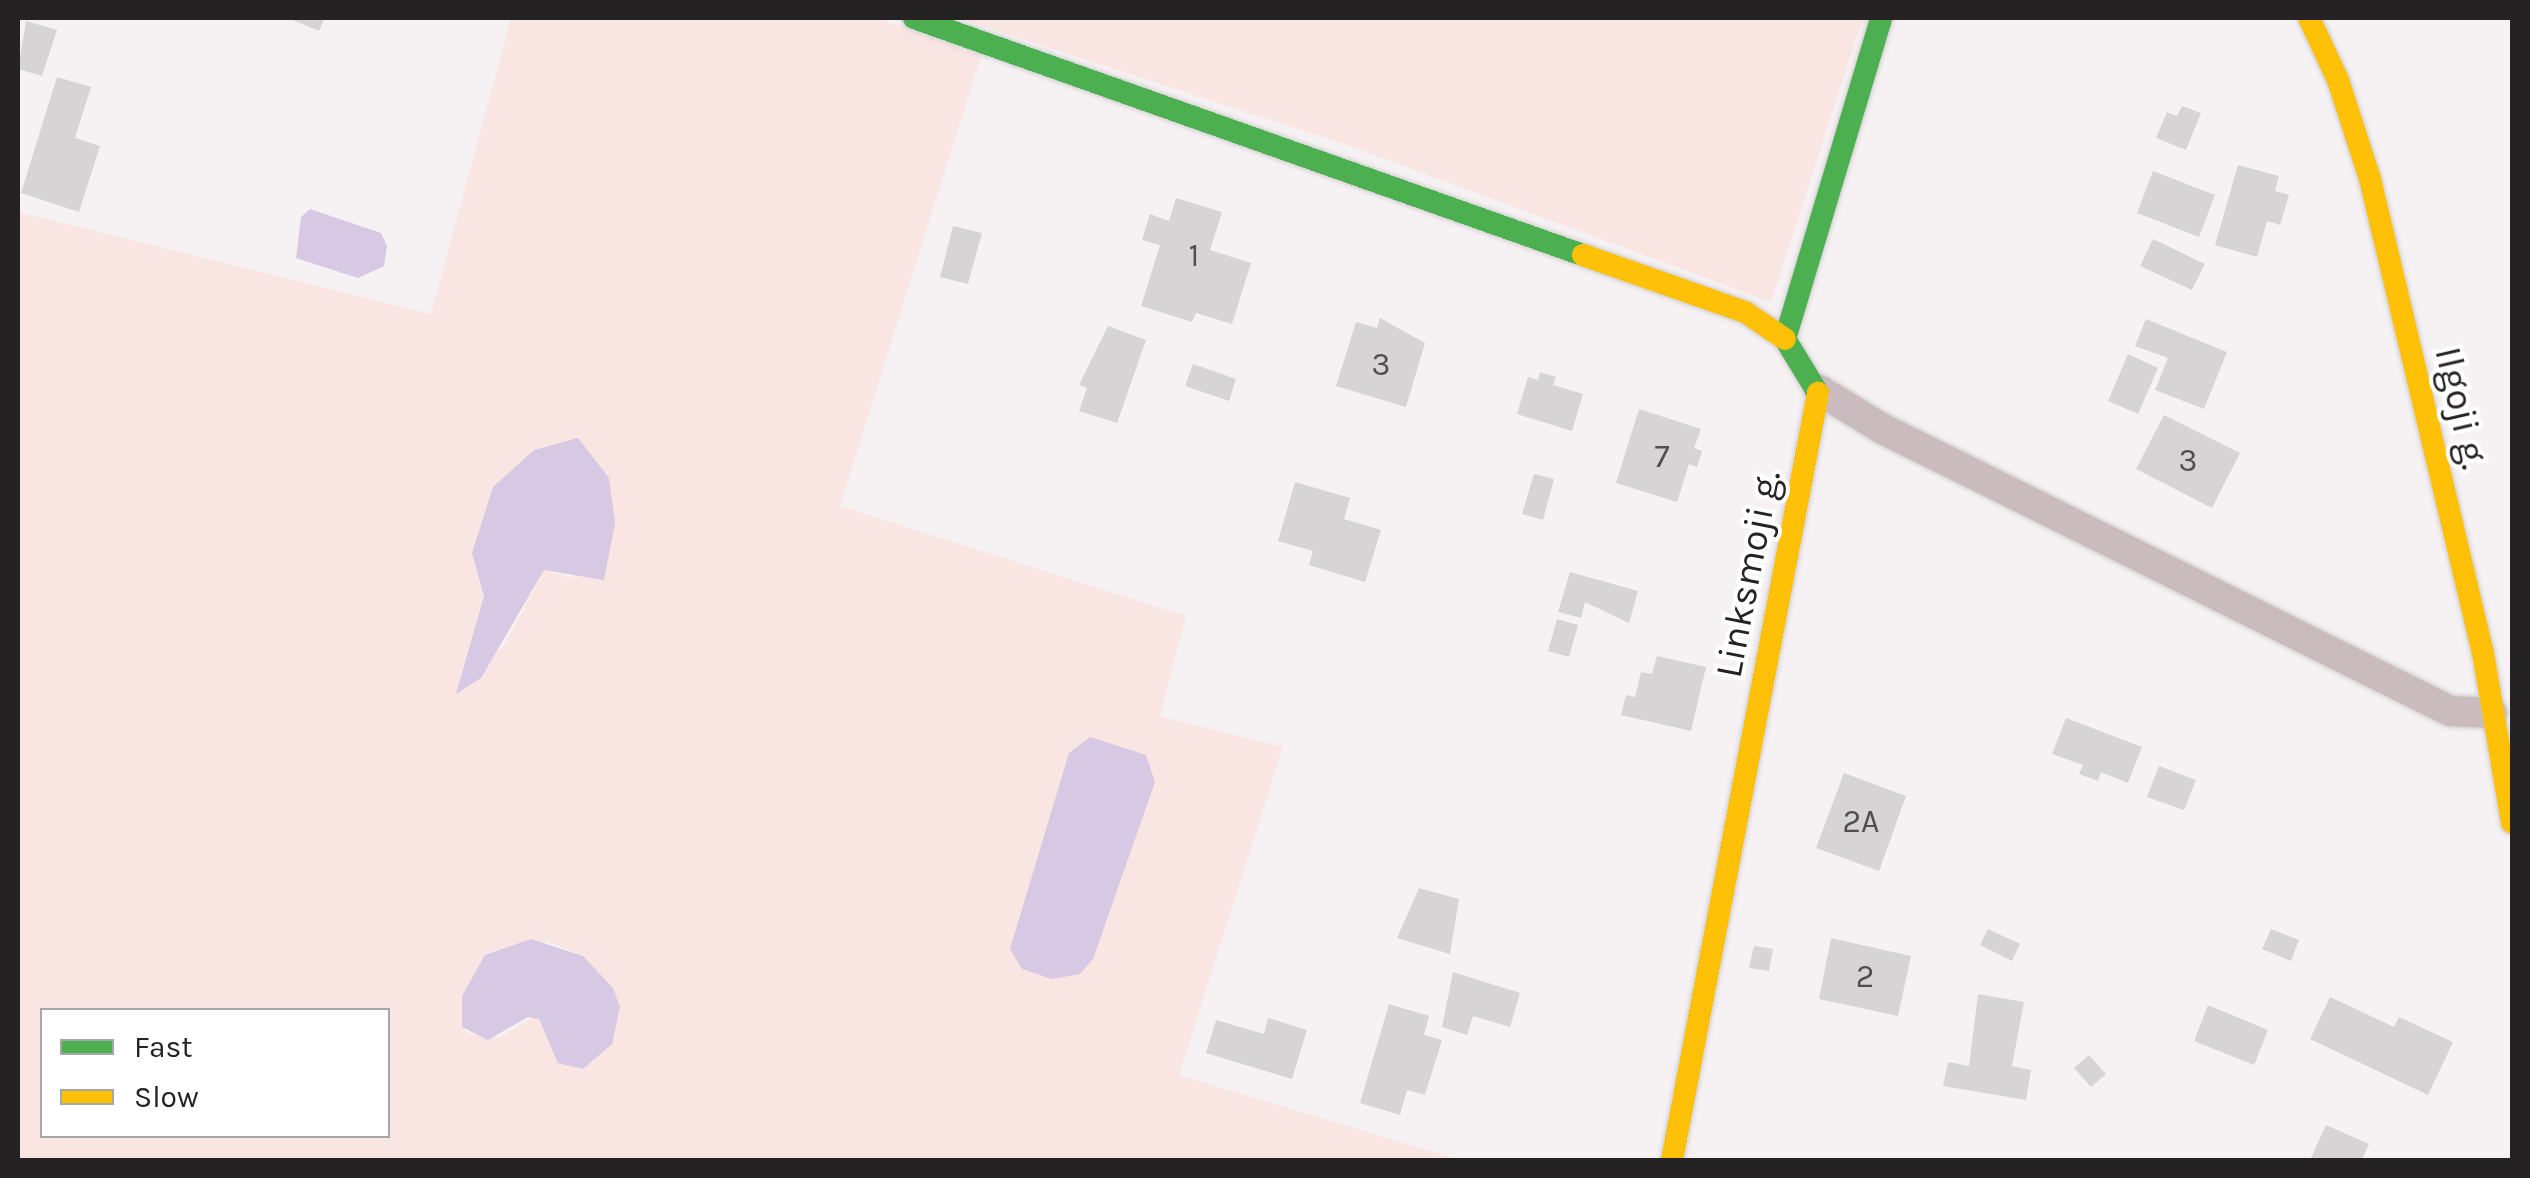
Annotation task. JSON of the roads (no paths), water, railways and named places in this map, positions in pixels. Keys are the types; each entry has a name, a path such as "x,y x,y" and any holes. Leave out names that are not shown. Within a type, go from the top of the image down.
{"street":[{"path":"914,18 1745,312 1785,339 1819,390 1882,429 2450,711 2492,713"},
{"path":"1785,339 1881,18"},
{"name":"Ilgoji g.","path":"2309,18 2338,80 2370,178 2492,713 2512,823"},
{"name":"Linksmoji g.","path":"1672,1160 1819,390"}]}
